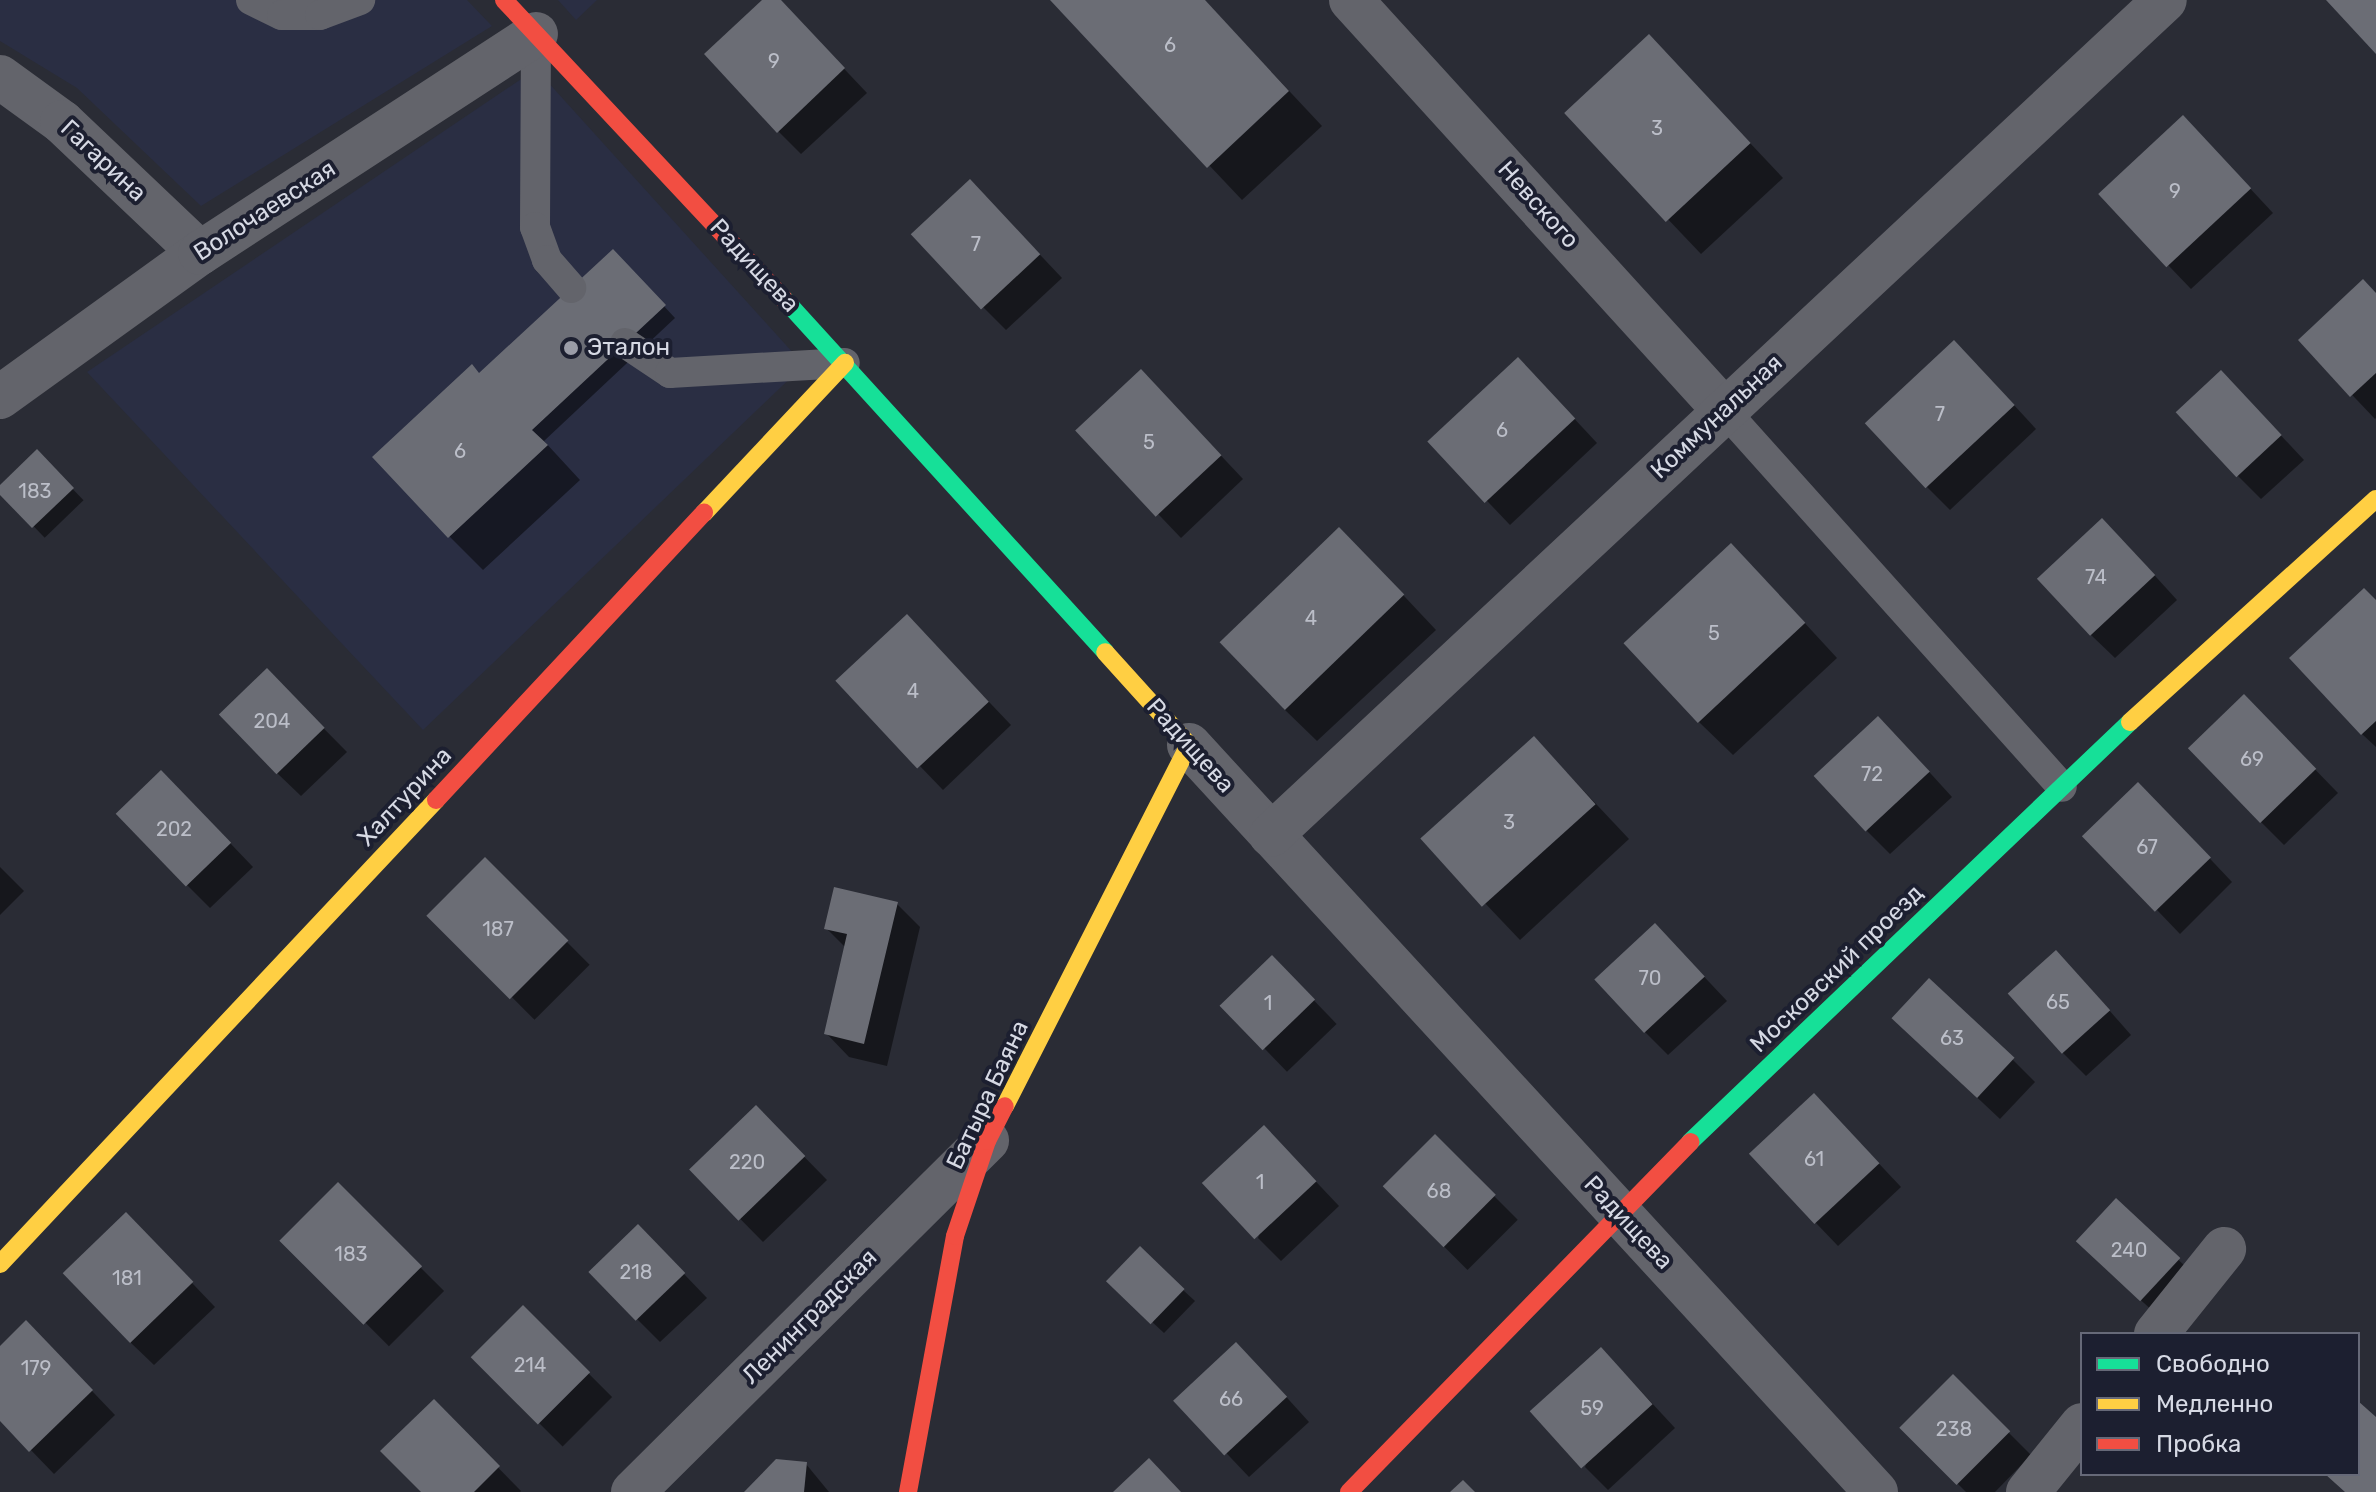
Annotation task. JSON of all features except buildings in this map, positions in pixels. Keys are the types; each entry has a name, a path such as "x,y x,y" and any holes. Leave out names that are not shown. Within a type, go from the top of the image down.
{"street":[{"name":"Радищева","path":"504,0 845,363 1271,835 1876,1492"},
{"name":"Невского","path":"1351,0 1724,410"},
{"name":"Коммунальная","path":"1271,835 2165,0"},
{"name":"Волочаевская","path":"0,397 200,253 536,34"},
{"name":"Гагарина","path":"0,77 62,122 200,253"},
{"name":"Халтурина","path":"0,1264 845,363"},
{"name":"Московский проезд","path":"1349,1492 1617,1211 2062,787 2376,499"},
{"name":"Батыра Баяна","path":"908,1492 955,1236 987,1141 1189,745"},
{"name":"Ленинградская","path":"633,1492 987,1141"},
{"path":"2158,1332 2224,1249"},
{"path":"2028,1492 2080,1427"}],"lane":[{"path":"251,0 282,15 320,15 360,0"},
{"path":"536,34 535,227 547,260 571,288"},
{"path":"625,343 670,373 845,363"},
{"path":"1724,410 2062,787"}],"shaded area":[{"path":"0,0 467,0 492,26 201,206 77,88 0,41"},
{"path":"558,0 597,0 576,20"},
{"path":"536,69 804,365 423,730 87,372"}],"traffic: fast":[{"path":"785,300 1105,652"},
{"path":"1690,1142 2130,722"}],"traffic: slow":[{"path":"704,513 845,363"},
{"path":"2130,722 2376,499"},
{"path":"1005,1106 1189,745 1105,652"},
{"path":"0,1264 436,800"}],"traffic: jam":[{"path":"504,0 785,300"},
{"path":"436,800 704,513"},
{"path":"908,1492 955,1236 987,1141 1005,1106"},
{"path":"1349,1492 1690,1142"}],"place":[{"name":"Эталон","path":"571,348"}]}
